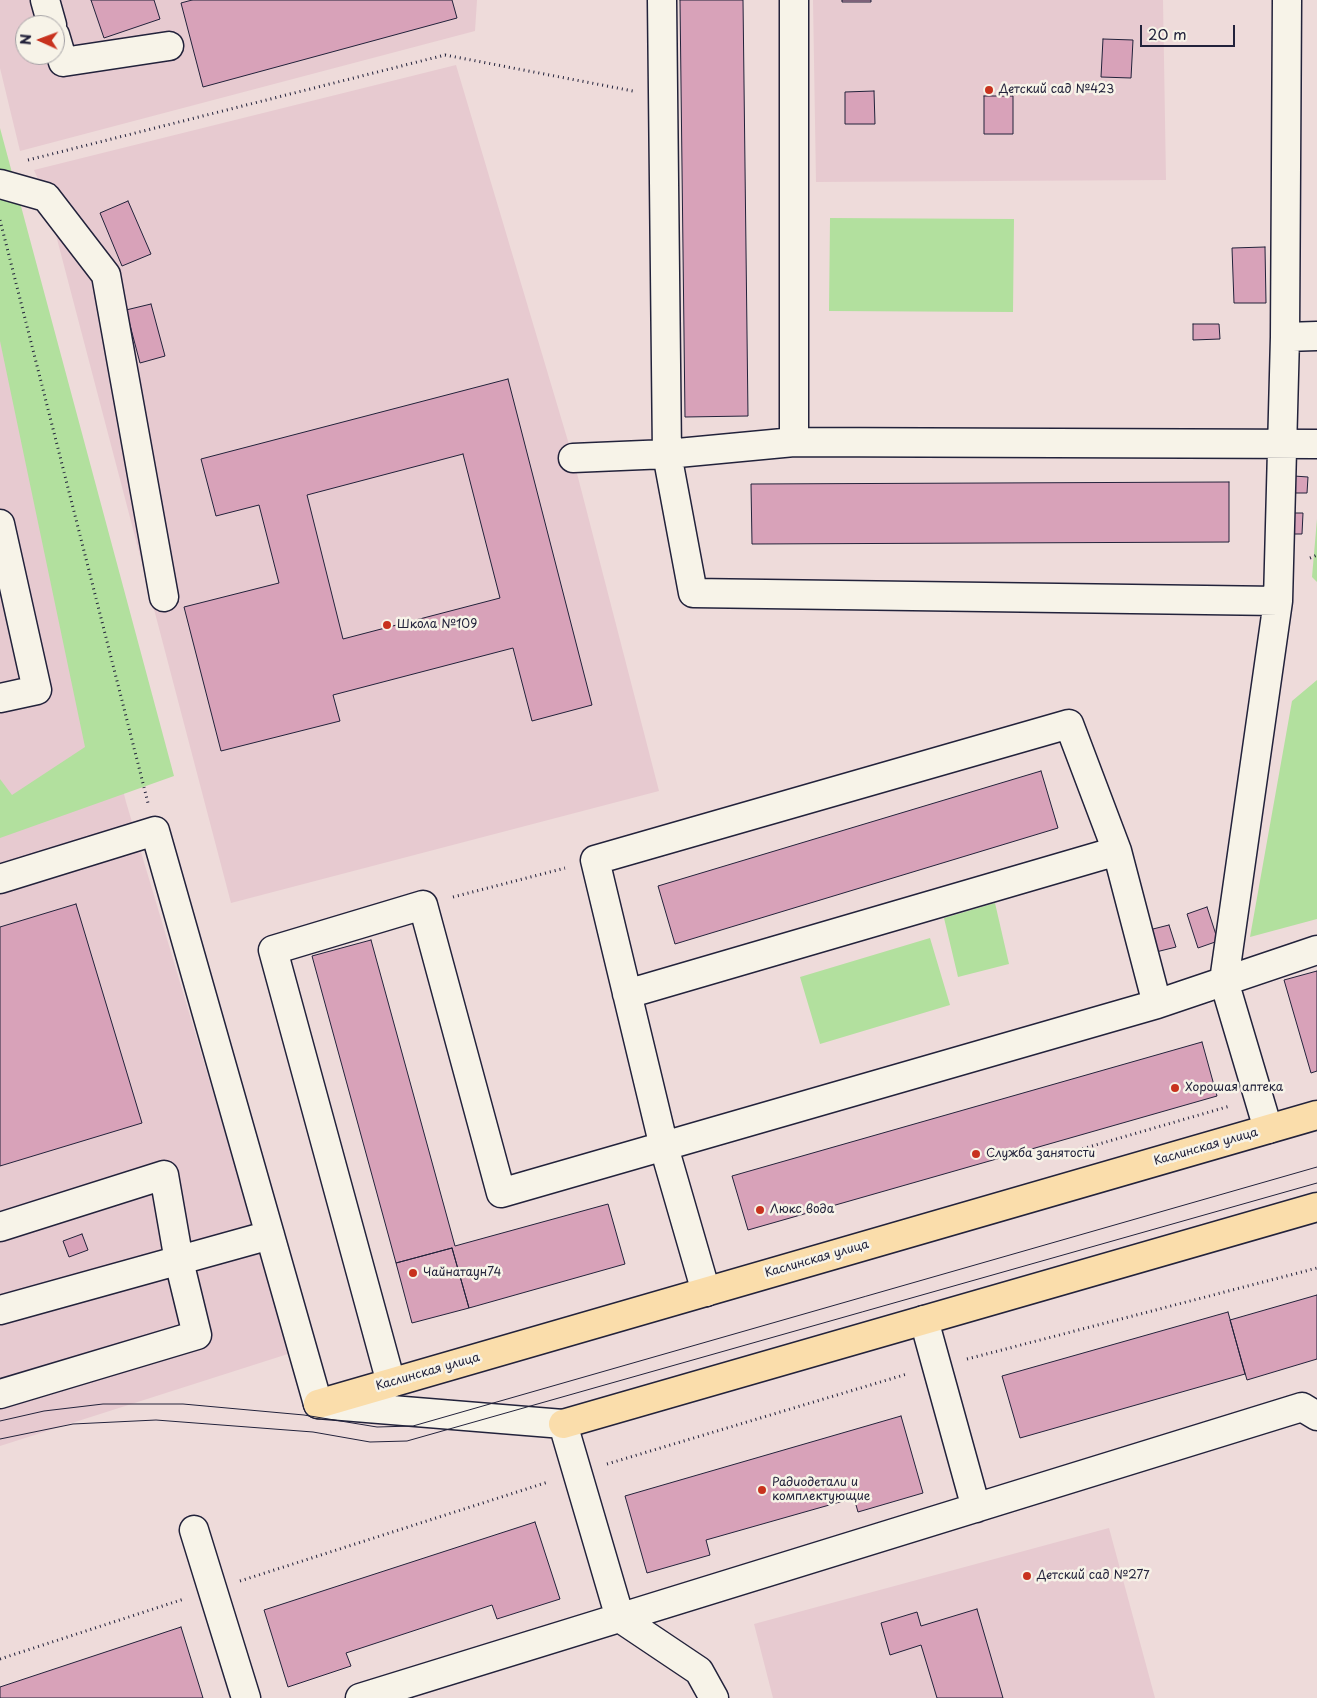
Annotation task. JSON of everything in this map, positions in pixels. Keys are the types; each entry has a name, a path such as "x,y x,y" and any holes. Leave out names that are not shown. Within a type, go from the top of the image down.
{"main road":[{"name":"Каслинская улица","path":"318,1404 1317,1114"},
{"path":"563,1424 1317,1207"}],"lane":[{"path":"45,0 49,15"},
{"path":"662,0 666,454 693,593 1278,601"},
{"path":"794,0 794,442"},
{"path":"1268,1129 1224,981 1278,601 1285,336 1286,0"},
{"path":"65,62 169,46"},
{"path":"0,184 46,197 106,275 164,597"},
{"path":"1285,336 1317,336"},
{"path":"573,458 666,454 794,442 1317,444"},
{"path":"0,524 37,690 0,698"},
{"path":"706,1292 664,1147 595,860 1070,724 1117,851 1157,1004"},
{"path":"0,879 155,831 318,1404 563,1424 620,1618 698,1671 714,1698"},
{"path":"628,994 1117,851"},
{"path":"392,1383 272,950 423,905 501,1193 1157,1004 1317,950"},
{"path":"0,1227 164,1175 179,1261 197,1335 0,1394"},
{"path":"0,1310 270,1235"},
{"path":"924,1320 976,1508"},
{"path":"360,1698 1302,1407 1317,1416"},
{"path":"194,1530 246,1698"}],"path":[{"path":"22,161 445,54 663,97"},
{"path":"0,220 155,831"},
{"path":"423,905 595,860"},
{"path":"0,1659 577,1473 937,1367 1317,1268"}],"shaded area":[{"path":"0,0 477,0 475,31 20,151 0,68"},
{"name":"Детский сад №423","path":"813,0 1163,0 1166,180 816,182"},
{"name":"Школа №109","path":"456,65 573,458 659,791 231,903 46,197 34,170"},
{"path":"0,302 126,802 291,1353 0,1446"},
{"name":"Детский сад №277","path":"1109,1528 1155,1698 773,1698 754,1624"}],"green space":[{"path":"0,128 174,776 0,838 0,779 12,795 85,747 0,341"},
{"path":"830,218 1014,219 1013,312 829,311"},
{"path":"1317,519 1317,582 1312,577"},
{"path":"1317,680 1317,919 1250,937 1292,701"},
{"path":"995,903 1009,964 958,977 944,918"},
{"path":"930,938 950,1005 820,1044 800,977"}],"building":[{"path":"91,0 154,0 160,19 104,38"},
{"path":"192,0 452,0 457,18 203,87 181,3"},
{"path":"680,0 743,0 748,416 685,417"},
{"path":"842,0 871,0 871,2 842,2"},
{"path":"1103,39 1133,40 1131,78 1101,77"},
{"path":"874,91 875,124 845,124 845,92"},
{"path":"984,96 1013,96 1013,134 984,134"},
{"path":"128,201 151,254 122,266 100,213"},
{"path":"1265,247 1266,303 1234,303 1232,248"},
{"path":"151,304 165,356 140,363 126,310"},
{"path":"1193,324 1219,324 1220,339 1193,340"},
{"path":"508,379 592,705 532,721 513,648 333,695 340,721 221,751 184,607 279,583 259,505 216,516 201,459","holes":["463,454 500,598 343,639 307,495"]},
{"path":"1294,476 1308,477 1307,493 1293,493"},
{"path":"1229,482 1229,542 752,544 751,484"},
{"path":"1291,513 1303,513 1302,534 1290,534"},
{"path":"1041,771 1058,828 675,944 658,886"},
{"path":"76,904 142,1123 0,1166 0,927"},
{"path":"1207,907 1218,941 1198,948 1187,914"},
{"path":"1169,925 1176,947 1156,952 1149,930"},
{"path":"371,940 455,1246 608,1204 625,1264 469,1308 452,1248 396,1263 312,956"},
{"path":"1317,971 1317,1071 1311,1073 1284,980"},
{"path":"1202,1042 1217,1096 748,1230 732,1176"},
{"path":"82,1234 88,1250 69,1257 63,1241"},
{"path":"452,1248 469,1308 412,1323 396,1263"},
{"path":"1317,1295 1317,1359 1247,1380 1230,1320"},
{"path":"1228,1312 1245,1374 1020,1438 1002,1376"},
{"path":"901,1416 923,1493 858,1512 854,1498 706,1540 710,1555 647,1573 625,1496"},
{"path":"535,1522 560,1599 497,1619 492,1605 346,1653 351,1666 288,1687 264,1610"},
{"path":"977,1609 1003,1698 937,1698 921,1645 890,1655 881,1623 917,1612 921,1626"},
{"path":"181,1627 203,1698 0,1698 0,1687"}],"tram line":[{"path":"0,1421 44,1411 103,1404 183,1404 304,1415 377,1427 413,1426 1317,1167"},
{"path":"0,1439 73,1424 156,1420 313,1432 370,1442 407,1441 1317,1183"}],"place":[{"name":"Детский сад №423","path":"989,90"},
{"name":"Школа №109","path":"387,625"},
{"name":"Хорошая аптека","path":"1175,1088"},
{"name":"Служба занятости","path":"976,1154"},
{"name":"Люкс вода","path":"760,1210"},
{"name":"Чайнатаун74","path":"413,1273"},
{"name":"Радиодетали и комплектующие","path":"762,1490"},
{"name":"Детский сад №277","path":"1027,1576"}]}
